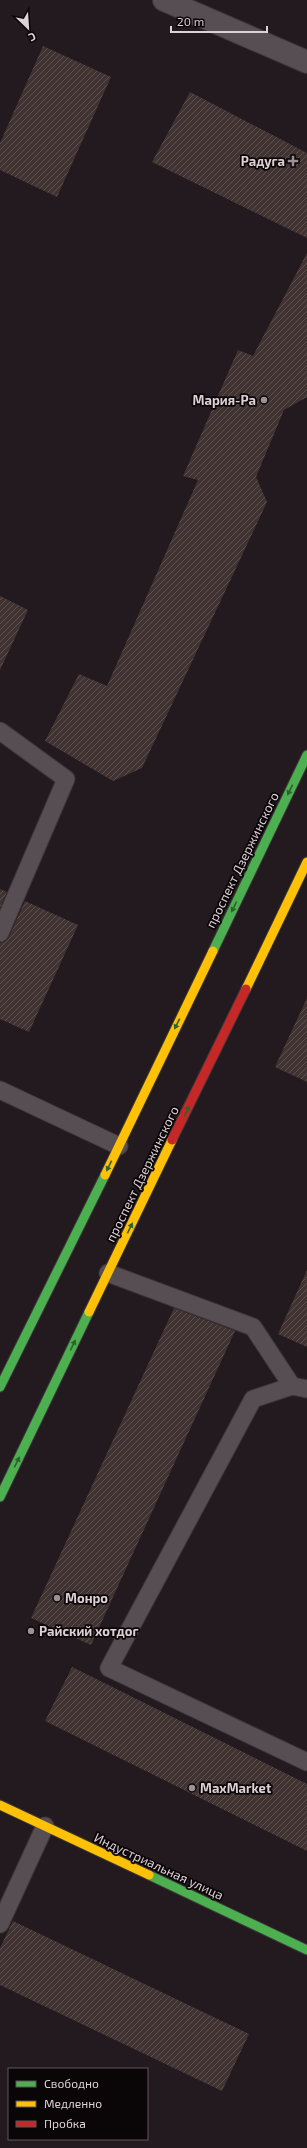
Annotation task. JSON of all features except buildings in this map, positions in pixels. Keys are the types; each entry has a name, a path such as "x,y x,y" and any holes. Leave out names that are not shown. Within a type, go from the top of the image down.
{"main road":[{"name":"проспект Дзержинского","path":"0,1387 119,1146 307,755"},
{"name":"проспект Дзержинского","path":"0,1497 307,862"},
{"name":"Индустриальная улица","path":"0,1805 307,1950"}],"street":[{"path":"164,0 307,62"}],"lane":[{"path":"0,731 66,779 0,933"},
{"path":"0,1090 119,1146"},
{"path":"108,1273 253,1327 300,1387 253,1399 109,1668 307,1762"},
{"path":"0,1924 45,1826"}],"traffic: fast":[{"path":"213,951 307,755"},
{"path":"0,1387 105,1175"},
{"path":"0,1497 89,1312"},
{"path":"149,1875 307,1950"}],"traffic: slow":[{"path":"246,989 307,862"},
{"path":"105,1175 213,951"},
{"path":"89,1312 172,1140"},
{"path":"0,1805 149,1875"}],"traffic: jam":[{"path":"172,1140 246,989"}],"place":[{"name":"Радуга","path":"293,161"},
{"name":"Мария-Ра","path":"264,400"},
{"name":"Монро","path":"57,1598"},
{"name":"Райский хотдог","path":"31,1631"},
{"name":"MaxMarket","path":"192,1788"}]}
